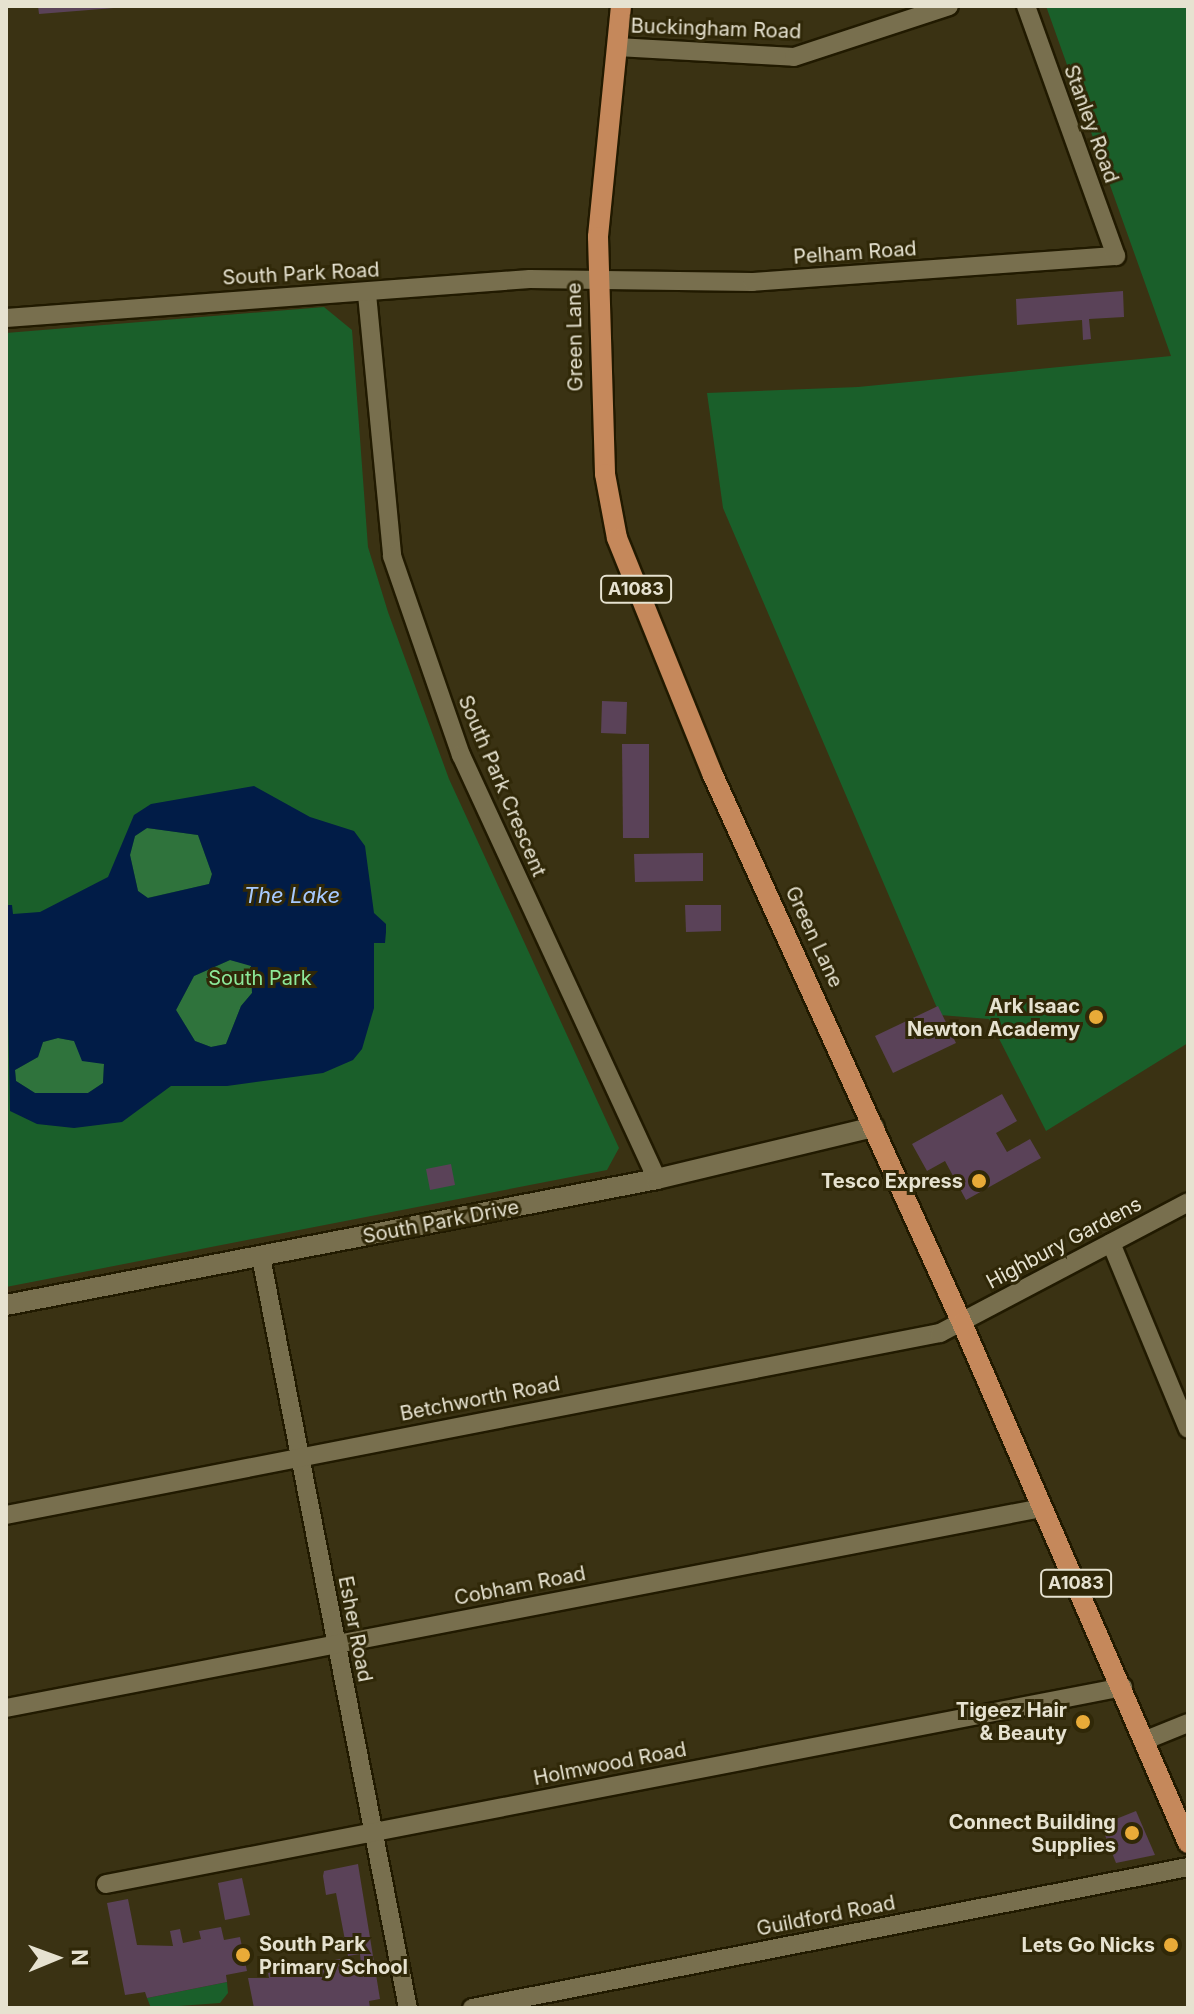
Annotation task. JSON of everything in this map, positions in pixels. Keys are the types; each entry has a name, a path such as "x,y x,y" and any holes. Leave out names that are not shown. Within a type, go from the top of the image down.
{"main road":[{"name":"Green Lane","path":"621,6 598,278 605,474 617,538 712,773 962,1323 1123,1687 1188,1843"}],"street":[{"name":"Buckingham Road","path":"617,47 811,55 949,6"},
{"name":"Stanley Road","path":"1026,6 1116,256"},
{"name":"Pelham Road","path":"598,278 752,282 1116,256"},
{"name":"South Park Road","path":"6,318 367,294 530,279 598,278"},
{"name":"South Park Crescent","path":"367,294 392,556 461,755 657,1179"},
{"name":"South Park Drive","path":"6,1305 657,1179 874,1127"},
{"name":"Highbury Gardens","path":"962,1323 1188,1202"},
{"path":"1111,1243 1188,1429"},
{"name":"Esher Road","path":"261,1257 408,2008"},
{"name":"Betchworth Road","path":"6,1515 940,1333 962,1323"},
{"name":"Cobham Road","path":"6,1708 1042,1508"},
{"name":"Holmwood Road","path":"106,1884 1123,1687"},
{"path":"1146,1740 1188,1723"},
{"name":"Guildford Road","path":"472,2008 1188,1867"}],"green space":[{"path":"1046,6 1188,6 1188,1043 1046,1131 989,1019 940,1015 723,508 707,393 858,387 1171,356"},
{"name":"South Park","path":"324,307 352,330 368,547 388,612 449,779 619,1148 607,1170 6,1287 6,333"},
{"path":"147,828 198,835 212,874 209,884 147,898 138,891 130,855 135,836"},
{"path":"230,960 251,965 252,993 241,1006 226,1044 211,1047 195,1041 176,1010 194,976"},
{"path":"58,1038 74,1041 104,1063 103,1083 88,1093 35,1093 16,1081 15,1070 38,1057 43,1042"},
{"path":"227,1982 228,1993 220,2003 151,2008 147,1998"}],"water":[{"name":"The Lake","path":"254,786 310,817 354,831 365,846 374,913 386,924 385,943 374,943 374,1008 362,1049 353,1060 323,1073 227,1086 171,1086 122,1122 74,1128 37,1124 10,1111 6,905 12,905 13,914 40,912 108,877 134,815 151,804","holes":["147,828 198,835 212,874 209,884 148,898 138,891 130,855 135,836","230,960 251,966 252,993 241,1006 226,1044 211,1047 195,1041 176,1010 194,976","58,1038 74,1041 82,1061 104,1064 103,1083 88,1093 35,1093 16,1081 15,1070 38,1057 43,1042"]}],"building":[{"path":"38,6 114,6 114,8 39,14"},
{"path":"1123,291 1124,317 1089,319 1091,339 1083,340 1082,320 1017,325 1016,299"},
{"path":"602,701 627,702 626,734 601,733"},
{"path":"622,744 649,744 649,838 623,838"},
{"path":"703,853 703,881 635,882 634,854"},
{"path":"685,905 721,905 721,931 686,932"},
{"path":"938,1006 956,1043 893,1073 875,1036"},
{"path":"1002,1094 1017,1121 996,1133 1007,1152 1030,1139 1041,1158 966,1200 945,1161 927,1171 912,1144"},
{"path":"451,1164 455,1185 430,1190 426,1169"},
{"path":"1136,1811 1155,1855 1116,1863 1101,1825"},
{"path":"358,1864 380,1999 369,2001 370,2008 254,2008 248,1978 269,1978 268,1973 350,1957 352,1965 361,1963 360,1954 348,1956 336,1893 326,1895 323,1876 324,1871"},
{"path":"242,1878 250,1915 225,1920 218,1883"},
{"path":"128,1899 137,1945 173,1946 170,1931 180,1929 183,1943 201,1939 199,1931 221,1927 224,1940 240,1937 247,1971 226,1975 227,1982 147,1998 145,1992 125,1995 107,1903"}],"place":[{"name":"Ark Isaac Newton Academy","path":"1096,1017"},
{"name":"Tesco Express","path":"979,1181"},
{"name":"Tigeez Hair & Beauty","path":"1083,1722"},
{"name":"Connect Building Supplies","path":"1132,1833"},
{"name":"Lets Go Nicks","path":"1171,1945"},
{"name":"South Park Primary School","path":"243,1955"}]}
